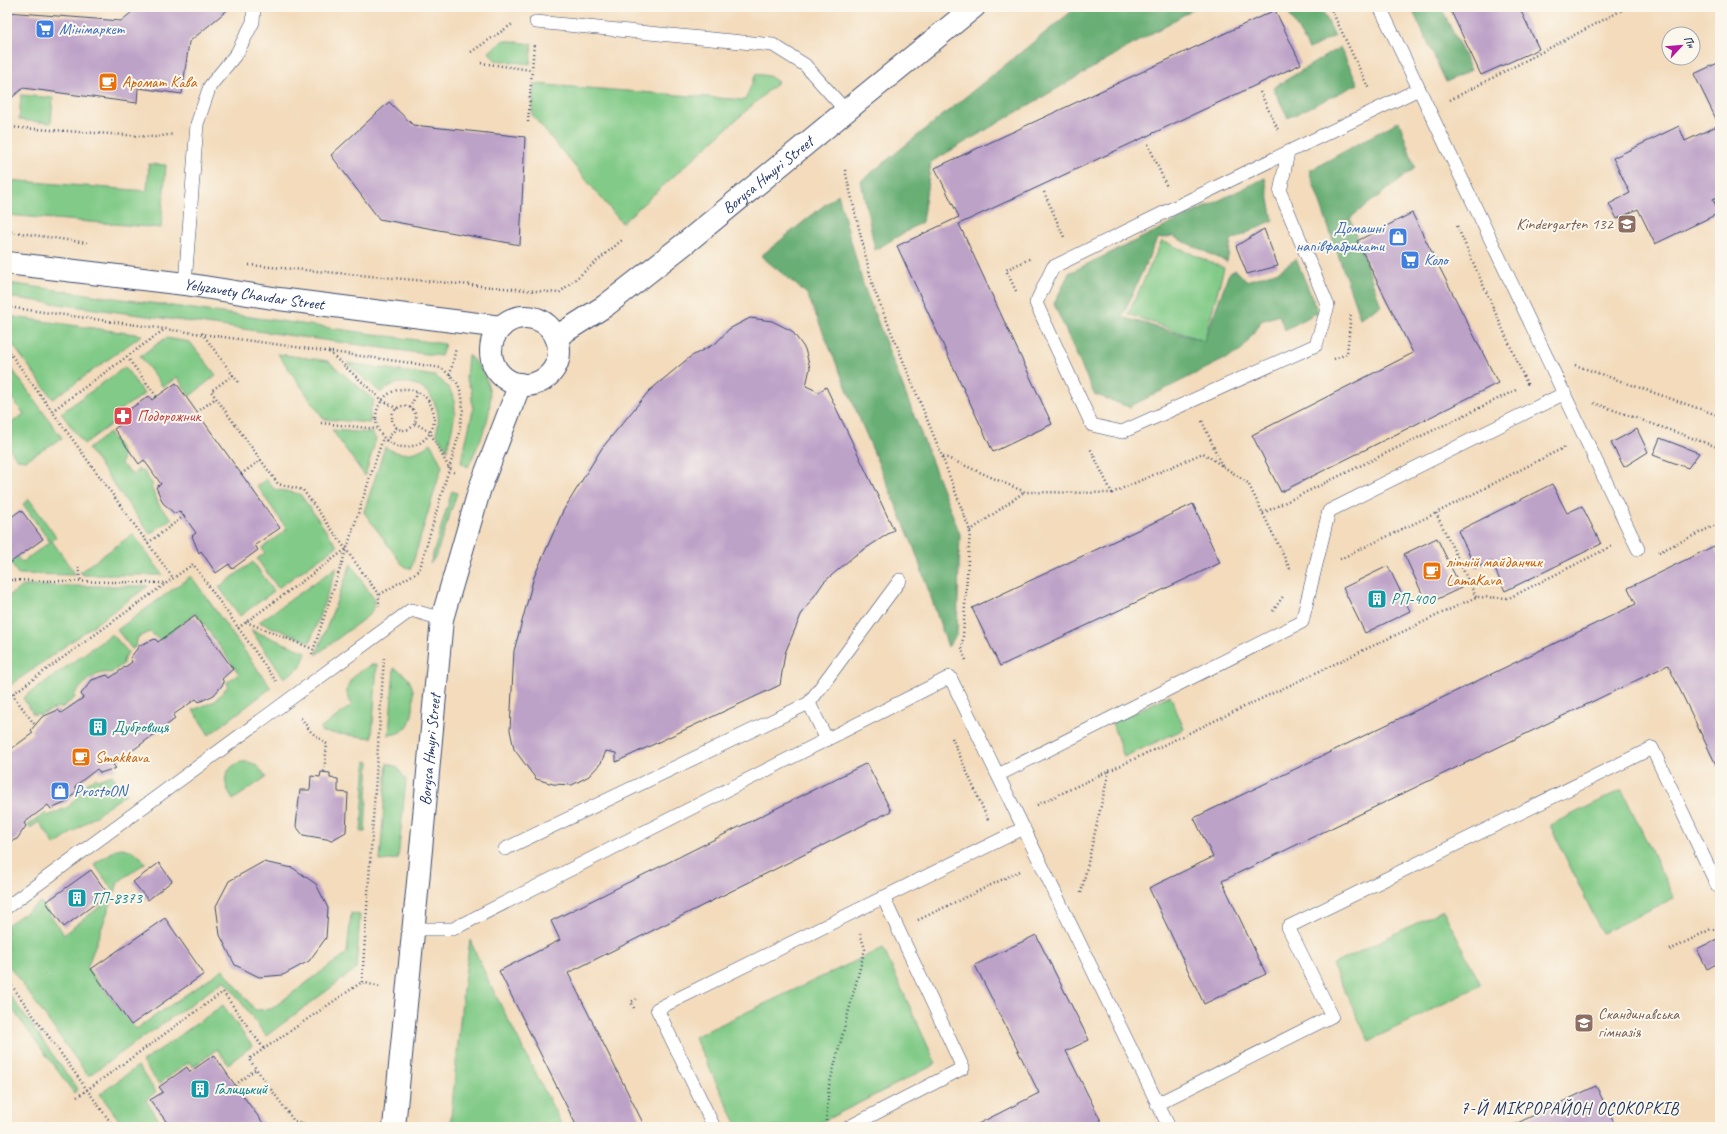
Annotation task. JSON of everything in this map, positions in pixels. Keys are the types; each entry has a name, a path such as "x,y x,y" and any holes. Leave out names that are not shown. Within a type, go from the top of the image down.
{"street":[{"name":"Borysa Hmyri Street","path":"556,337 605,306 688,241 974,7"},
{"name":"Yelyzavety Chavdar Street","path":"7,263 185,284 279,299 501,327"},
{"path":"520,317 531,317 541,321 550,328 556,337 559,347 559,357 555,367 549,375 540,381 530,384 520,384 510,381 502,375 495,366 492,356 492,346 495,336 501,327 510,320 520,317"},
{"name":"Borysa Hmyri Street","path":"394,1127 442,619 480,488 520,384"}],"lane":[{"path":"185,284 197,124 210,86 237,53 253,22 254,7"},
{"path":"1380,7 1638,549"},
{"path":"536,22 773,45 805,65 846,111"},
{"path":"1288,152 1280,192 1328,306 1316,345 1122,432 1092,425 1036,303 1053,267 1288,152 1419,88"},
{"path":"998,775 1302,622 1329,511 1565,393"},
{"path":"505,849 809,703 900,580"},
{"path":"7,907 411,610 442,619"},
{"path":"413,929 454,929 950,677 1169,1127"},
{"path":"809,703 827,740"},
{"path":"1158,1104 1332,1016 1288,927 1652,748 1718,885"},
{"path":"714,1127 657,1009 1024,828"},
{"path":"849,1127 963,1068 883,897"}],"path":[{"path":"1330,7 1370,92"},
{"path":"1448,101 1628,7"},
{"path":"471,52 518,21 536,22 528,122"},
{"path":"481,64 531,70"},
{"path":"1260,92 1281,136"},
{"path":"7,127 154,137 173,135 178,130"},
{"path":"1148,144 1168,191"},
{"path":"845,170 873,287 942,456 970,531 962,651 969,665"},
{"path":"1044,192 1065,241"},
{"path":"1262,513 1527,384 1454,220"},
{"path":"7,231 93,244"},
{"path":"248,264 559,293 622,240"},
{"path":"1017,291 1006,270 1033,257"},
{"path":"7,307 201,333 441,368 458,384 462,396 463,409 458,438 419,571 379,595"},
{"path":"1332,360 1347,354 1352,310"},
{"path":"52,411 166,329"},
{"path":"201,333 238,382"},
{"path":"450,375 457,344"},
{"path":"7,350 173,578"},
{"path":"328,351 382,400 397,409"},
{"path":"127,357 157,397"},
{"path":"1572,364 1720,416"},
{"path":"233,375 211,391 278,484 303,490 379,595 378,609"},
{"path":"404,389 417,392 430,403 434,422 430,432 424,440 416,446 411,447 396,446 386,441 377,429 376,414 382,400 394,391 404,389"},
{"path":"410,408 417,392"},
{"path":"197,412 216,398"},
{"path":"1590,401 1720,448"},
{"path":"403,406 410,408 415,413 415,423 408,429 403,430 397,427 393,420 393,416 397,409 403,406"},
{"path":"1202,419 1222,466"},
{"path":"415,423 430,432 449,468 456,475"},
{"path":"321,424 377,429"},
{"path":"386,441 397,427"},
{"path":"1269,616 1295,580 1436,513 1585,437"},
{"path":"311,655 383,438"},
{"path":"1088,443 1112,493"},
{"path":"942,456 1025,492 1112,493 1203,453 1248,483 1295,580"},
{"path":"241,474 261,460"},
{"path":"970,531 1025,492"},
{"path":"1436,513 1476,597"},
{"path":"148,543 184,516"},
{"path":"1655,554 1720,522"},
{"path":"1034,806 1476,597 1509,598 1631,537"},
{"path":"238,628 346,549"},
{"path":"7,698 193,564 311,732 327,744 324,772"},
{"path":"78,567 80,581"},
{"path":"7,580 166,583"},
{"path":"246,622 313,649"},
{"path":"362,982 384,658"},
{"path":"12,694 35,725"},
{"path":"951,735 991,826"},
{"path":"1073,929 1109,770"},
{"path":"915,922 1024,869"},
{"path":"826,1127 829,1086 866,949 852,913"},
{"path":"1670,950 1711,929 1720,930"},
{"path":"7,979 114,1127"},
{"path":"362,982 385,989"},
{"path":"316,1127 294,1121 249,1060 362,982"},
{"path":"77,1097 223,992 264,1049"},
{"path":"634,1009 631,1002 638,998"},
{"path":"235,1085 256,1069"},
{"path":"304,1127 307,1124"}],"green space":[{"path":"1077,7 1197,7 931,162 922,222 875,250 861,181"},
{"path":"1285,7 1321,7 1335,36 1309,49"},
{"path":"1411,7 1441,7 1471,70 1446,82"},
{"path":"504,40 532,44 530,64 495,60 489,52"},
{"path":"1340,47 1358,84 1288,118 1273,88"},
{"path":"756,74 769,76 778,82 622,223 532,115 534,84 745,100"},
{"path":"21,95 53,98 51,123 19,120"},
{"path":"1399,121 1415,168 1350,218 1381,306 1360,318 1309,171"},
{"path":"149,164 166,165 161,228 7,215 7,180 147,191"},
{"path":"1265,178 1273,220 1231,241 1227,262 1172,236 1157,239 1122,317 1204,341 1229,273 1236,270 1246,281 1279,271 1296,259 1318,312 1285,330 1279,315 1261,321 1241,351 1129,407 1094,394 1054,304 1069,273"},
{"path":"838,194 863,284 960,534 957,634 948,647 914,548 807,294 761,256"},
{"path":"1162,241 1224,268 1204,341 1128,314"},
{"path":"7,283 445,344 441,356 7,297"},
{"path":"7,316 142,335 53,399 7,337"},
{"path":"166,338 190,342 216,375 190,396 177,377 163,387 140,356"},
{"path":"278,354 328,361 374,400 370,411 370,423 324,419"},
{"path":"468,355 480,368 487,382 490,396 486,424 468,467 461,463 473,410 471,389 466,379"},
{"path":"7,362 62,438 26,460 17,459 7,445 7,426 24,414 7,392"},
{"path":"347,363 435,376 445,384 451,392 455,409 447,450 436,433 438,420 436,408 431,397 424,389 414,384 403,383 392,385 381,393"},
{"path":"125,367 144,394 113,415 117,420 84,444 61,413"},
{"path":"332,430 372,433 376,439 365,476"},
{"path":"109,433 121,452 121,464 133,475 138,469 144,472 153,485 151,487 160,507 172,518 150,534 88,449"},
{"path":"431,443 442,466 411,569 401,563 364,512 385,447 397,452 408,453 420,450"},
{"path":"266,479 274,489 300,494 337,546 278,588 257,559 265,553 262,548 287,529 257,486"},
{"path":"452,491 457,493 436,556 430,564"},
{"path":"29,499 56,537 52,541 76,575 18,574 10,562 17,557 22,562 50,542 23,504"},
{"path":"133,534 163,575 83,575 80,572"},
{"path":"253,562 274,591 240,616 219,587"},
{"path":"351,564 374,599 374,607 369,615 316,655"},
{"path":"337,567 310,642 259,622"},
{"path":"191,576 271,688 209,735 193,710 215,701 228,686 227,682 239,674 196,613 160,640 150,632 138,637 135,647 132,649 117,630"},
{"path":"23,586 148,586 7,688 7,597"},
{"path":"251,630 306,652 301,667 284,678"},
{"path":"112,634 128,652 123,664 111,673 100,674 90,679 74,695 75,698 60,709 58,707 39,715 37,713 34,715 23,698"},
{"path":"374,664 377,664 372,738 322,732 320,729 352,705 347,692 348,685 353,677"},
{"path":"394,668 409,680 413,690 414,702 411,720 407,727 400,732 389,735"},
{"path":"1170,695 1184,729 1124,757 1112,723"},
{"path":"366,761 369,762 365,832 361,832"},
{"path":"241,762 253,763 266,777 233,800 227,789 227,773 235,765"},
{"path":"387,763 397,767 406,780 398,859 380,861"},
{"path":"112,775 126,794 55,845 39,822 30,828 28,825 46,813 48,816 68,807 81,793 79,789 96,778 98,780"},
{"path":"1622,790 1674,898 1602,933 1550,825"},
{"path":"122,848 135,852 145,863 118,882 115,893 94,864 117,849"},
{"path":"113,897 87,968 136,1029 223,969 255,1010 271,1009 347,953 351,913 360,915 356,969 266,1036 225,980 88,1076 7,963 7,925 41,902 64,934"},
{"path":"1443,910 1481,985 1369,1041 1332,965"},
{"path":"470,940 489,982 563,1127 450,1127 463,990"},
{"path":"883,948 936,1064 812,1127 738,1127 694,1037"},
{"path":"7,991 78,1090 74,1093 7,1002"},
{"path":"223,1005 252,1046 228,1064 217,1049 193,1067 189,1062 159,1084 142,1062"},
{"path":"138,1066 156,1092 146,1100 162,1127 124,1127 100,1094"}],"building":[{"path":"138,7 231,7 189,42 182,94 138,88 137,103 23,88 7,102 7,12 121,21"},
{"path":"1449,7 1519,7 1539,49 1481,75"},
{"path":"1275,10 1301,64 959,224 1052,424 993,452 897,246 959,217 935,168"},
{"path":"1720,62 1720,196 1713,199 1719,213 1655,244 1638,209 1617,219 1609,204 1630,193 1613,158 1679,126 1685,141 1719,125 1694,74"},
{"path":"389,102 413,125 525,137 520,245 379,219 331,155"},
{"path":"1412,213 1498,383 1281,492 1252,435 1413,353 1357,241"},
{"path":"1264,229 1278,266 1247,274 1236,246"},
{"path":"750,318 772,321 792,331 805,349 810,368 806,386 819,392 826,387 894,530 854,556 824,582 801,615 785,653 780,685 616,762 616,753 606,751 601,763 589,776 572,785 553,784 536,779 514,749 510,730 514,651 534,577 563,511 602,448 649,391 690,357 716,343 729,329"},
{"path":"176,383 280,528 255,545 258,550 232,569 229,564 216,573 201,551 199,553 192,536 196,533 179,511 175,514 163,503 156,487 161,484 144,460 139,464 114,429 125,421 121,415 149,396 152,400"},
{"path":"1637,429 1648,452 1624,467 1611,443"},
{"path":"1660,438 1699,453 1688,468 1653,455"},
{"path":"1552,484 1567,513 1582,506 1601,544 1505,591 1491,561 1476,568 1458,531"},
{"path":"1193,504 1220,563 1000,666 972,608"},
{"path":"21,510 43,539 7,565 7,520"},
{"name":"літній майданчик LamaKava","path":"1437,538 1461,588 1427,604 1404,554"},
{"path":"1714,546 1720,559 1720,773 1668,665 1222,881 1266,974 1204,1004 1149,888 1213,857 1194,818 1636,604 1628,588"},
{"name":"РП-400","path":"1388,566 1410,611 1365,633 1343,588"},
{"name":"Дубровиця","path":"195,616 233,669 222,679 224,683 214,695 199,702 196,699 173,715 175,719 113,765 116,768 100,773 97,769 75,786 77,790 67,802 51,809 48,805 24,823 26,826 17,839 7,843 7,752 33,733 31,730 42,717 58,710 61,713 83,698 81,694 92,680 107,675 110,678 132,662 130,658 140,645 155,639 158,642"},
{"path":"867,763 891,811 568,973 645,1127 577,1127 499,971 560,940 551,921"},
{"path":"321,772 330,773 330,778 338,779 338,792 348,793 346,832 332,840 303,835 296,826 300,790 310,790 311,776 320,777"},
{"path":"263,862 293,868 316,884 328,908 326,938 309,961 283,975 259,977 235,965 220,935 216,906 229,881"},
{"path":"159,863 172,881 148,900 133,882"},
{"name":"ТП-8373","path":"91,870 108,894 64,927 46,902"},
{"path":"165,918 204,974 131,1025 91,969"},
{"path":"1036,935 1089,1040 1066,1051 1104,1127 972,1127 1039,1093 975,965"},
{"path":"1717,939 1720,946 1720,962 1707,969 1697,949"},
{"name":"Галицький","path":"214,1055 266,1127 168,1127 163,1123 166,1121 150,1100 163,1092 159,1087 187,1067 190,1072"},
{"path":"1596,1086 1616,1127 1509,1127"}],"place":[{"name":"Мінімаркет","path":"45,29"},
{"name":"Аромат Кава","path":"108,82"},
{"name":"Kindergarten 132","path":"1627,224"},
{"name":"Домашні напівфабрикати","path":"1398,237"},
{"name":"Коло","path":"1410,260"},
{"name":"Подорожник","path":"123,416"},
{"name":"літній майданчик LamaKava","path":"1432,571"},
{"name":"РП-400","path":"1377,599"},
{"name":"Дубровиця","path":"98,727"},
{"name":"Smakkava","path":"81,757"},
{"name":"ProstoON","path":"60,791"},
{"name":"ТП-8373","path":"77,898"},
{"name":"Скандинавська гімназія","path":"1584,1023"},
{"name":"Галицький","path":"200,1089"}],"district":[{"name":"7-Й МІКРОРАЙОН ОСОКОРКІВ","path":"1570,1108"}]}
